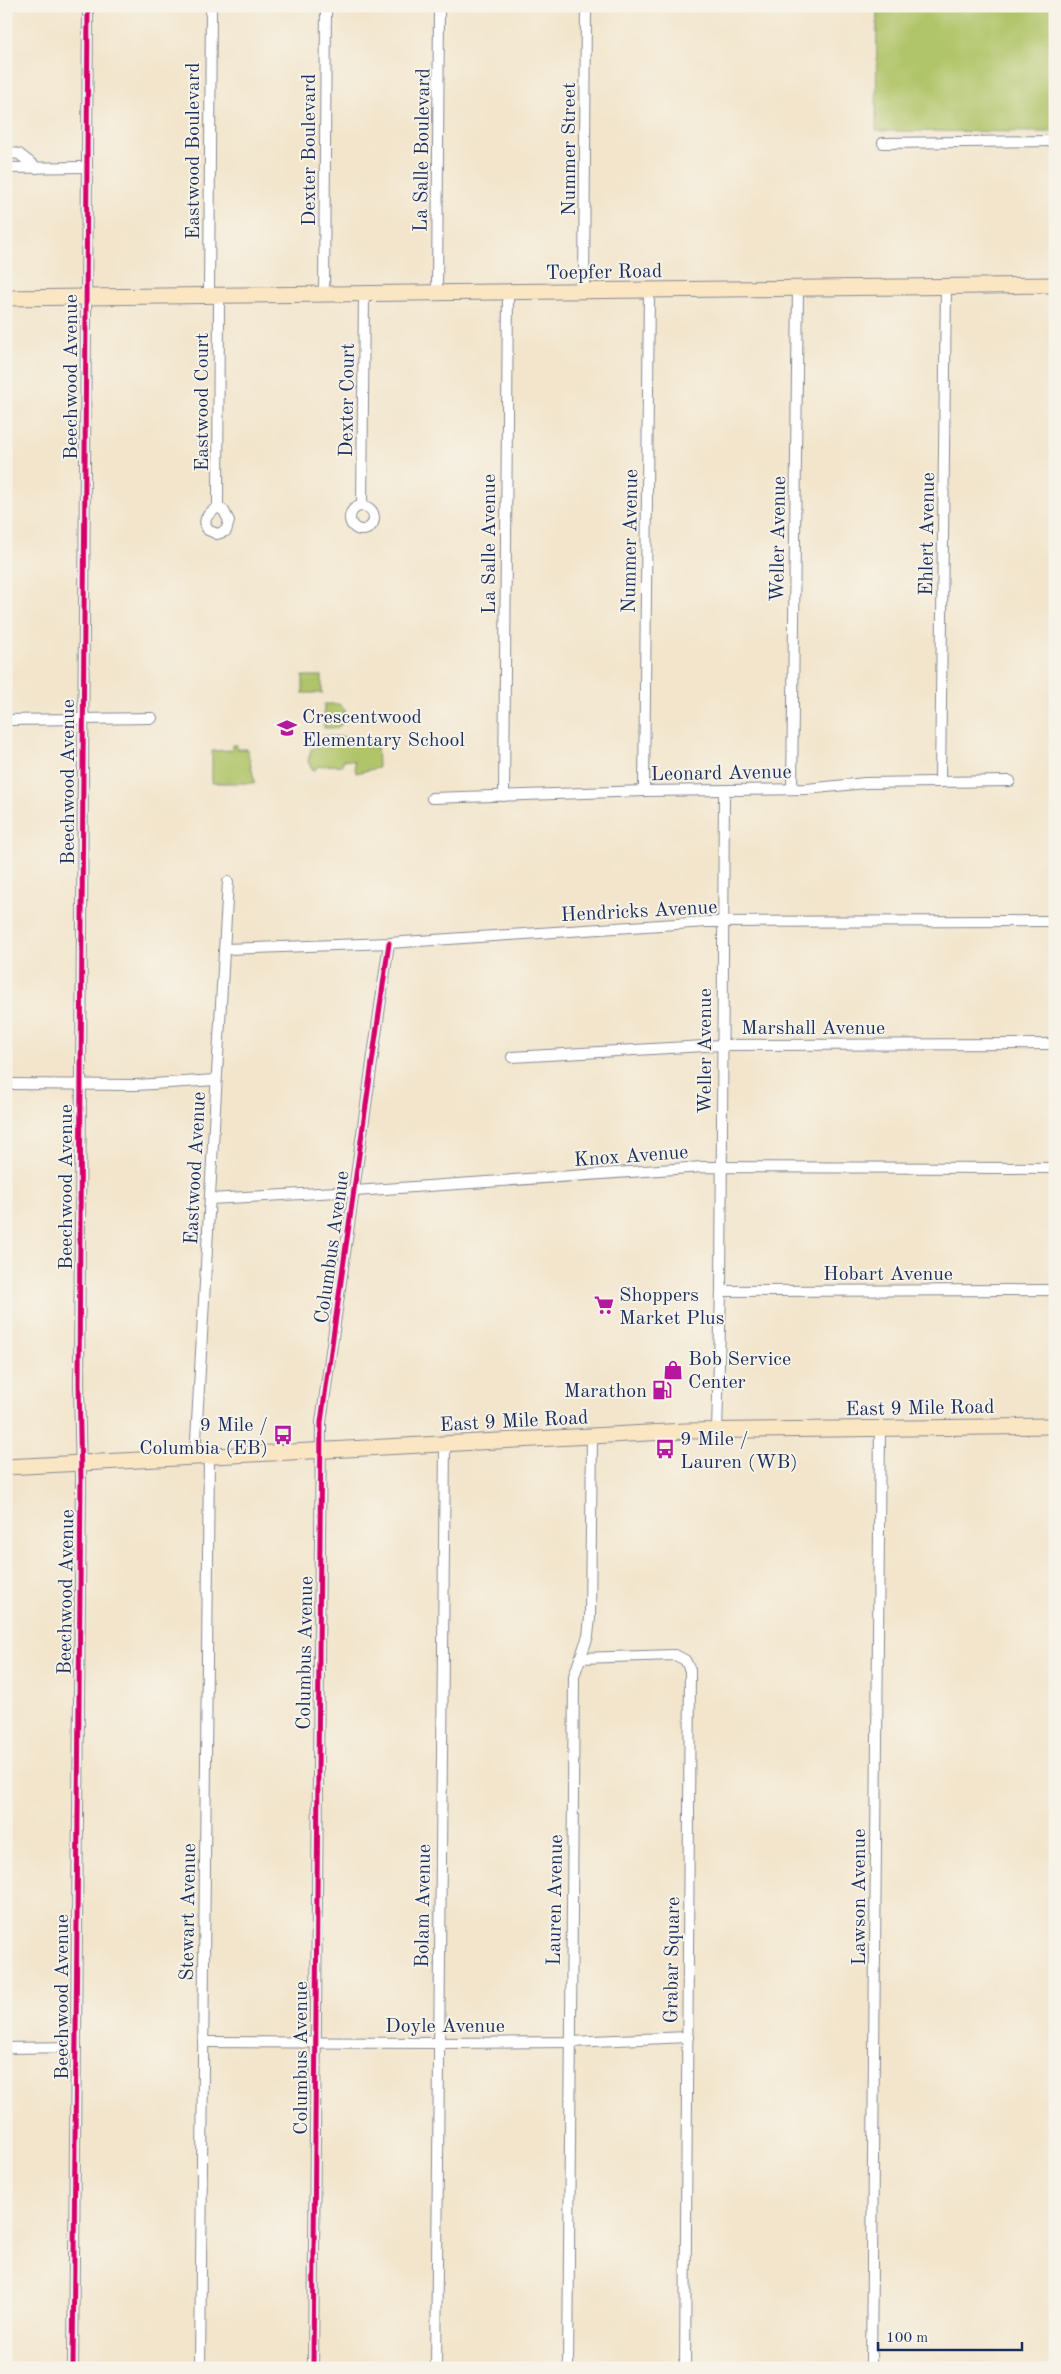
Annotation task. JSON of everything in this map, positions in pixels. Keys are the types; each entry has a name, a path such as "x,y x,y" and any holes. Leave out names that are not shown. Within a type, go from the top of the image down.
{"street":[{"name":"Beechwood Avenue","path":"73,2368 81,1479 80,1085 88,6"},
{"name":"Eastwood Boulevard","path":"211,6 214,296"},
{"name":"Dexter Boulevard","path":"324,295 326,6"},
{"name":"La Salle Boulevard","path":"437,294 439,6"},
{"name":"Nummer Street","path":"584,292 586,6"},
{"path":"883,143 1055,141"},
{"path":"6,152 19,154 37,168"},
{"path":"6,168 87,167"},
{"name":"Toepfer Road","path":"6,298 1055,285"},
{"name":"Ehlert Avenue","path":"940,782 946,287"},
{"name":"Weller Avenue","path":"792,790 798,289"},
{"name":"Nummer Avenue","path":"644,790 650,291"},
{"name":"La Salle Avenue","path":"504,796 508,292"},
{"name":"Dexter Court","path":"362,506 364,294"},
{"name":"Eastwood Court","path":"214,296 218,507"},
{"path":"6,720 152,718"},
{"name":"Leonard Avenue","path":"432,798 644,790 792,790 865,783 1010,781"},
{"name":"Weller Avenue","path":"717,1430 721,1291 724,791"},
{"name":"Eastwood Avenue","path":"202,1457 210,1199 228,882"},
{"name":"Hendricks Avenue","path":"225,949 388,943 706,922 1055,921"},
{"name":"Columbus Avenue","path":"313,2368 320,1450 322,1412 388,943"},
{"name":"Marshall Avenue","path":"512,1057 722,1045 1055,1044"},
{"path":"6,1084 136,1085 216,1080"},
{"name":"Knox Avenue","path":"210,1199 721,1168 1055,1168"},
{"name":"Hobart Avenue","path":"721,1291 1055,1290"},
{"name":"East 9 Mile Road","path":"6,1467 717,1430 1055,1426"},
{"name":"Lawson Avenue","path":"871,2368 880,1427"},
{"name":"Lauren Avenue","path":"568,2368 574,1676 588,1636 590,1618 592,1436"},
{"name":"Bolam Avenue","path":"436,2368 445,1444"},
{"name":"Stewart Avenue","path":"200,2368 203,2042 202,1457"},
{"name":"Grabar Square","path":"580,1658 670,1654 680,1657 688,1664 691,1692 685,2368"},
{"name":"Doyle Avenue","path":"203,2042 438,2044 570,2042 688,2037"},
{"path":"6,2048 76,2047"}],"green space":[{"path":"877,6 1055,6 1055,132 876,131"},
{"path":"303,676 322,676 322,693 303,693"},
{"path":"324,704 339,704 345,710 345,721 337,728 324,728"},
{"path":"324,736 377,739 378,768 356,773 354,761 343,760 342,765 318,766 313,770 308,762 311,749 317,747 320,738"},
{"path":"232,745 237,745 237,749 247,749 255,783 212,783 212,751 232,750"}],"cycle path":[{"path":"73,2368 81,1479 79,1383 88,6"},
{"path":"313,2368 321,1422 389,943"}],"place":[{"name":"Crescentwood Elementary School","path":"287,728"},
{"name":"Shoppers Market Plus","path":"604,1305"},
{"name":"Bob Service Center","path":"673,1370"},
{"name":"Marathon","path":"662,1390"},
{"name":"9 Mile / Columbia (EB)","path":"283,1435"},
{"name":"9 Mile / Lauren (WB)","path":"665,1449"}]}
